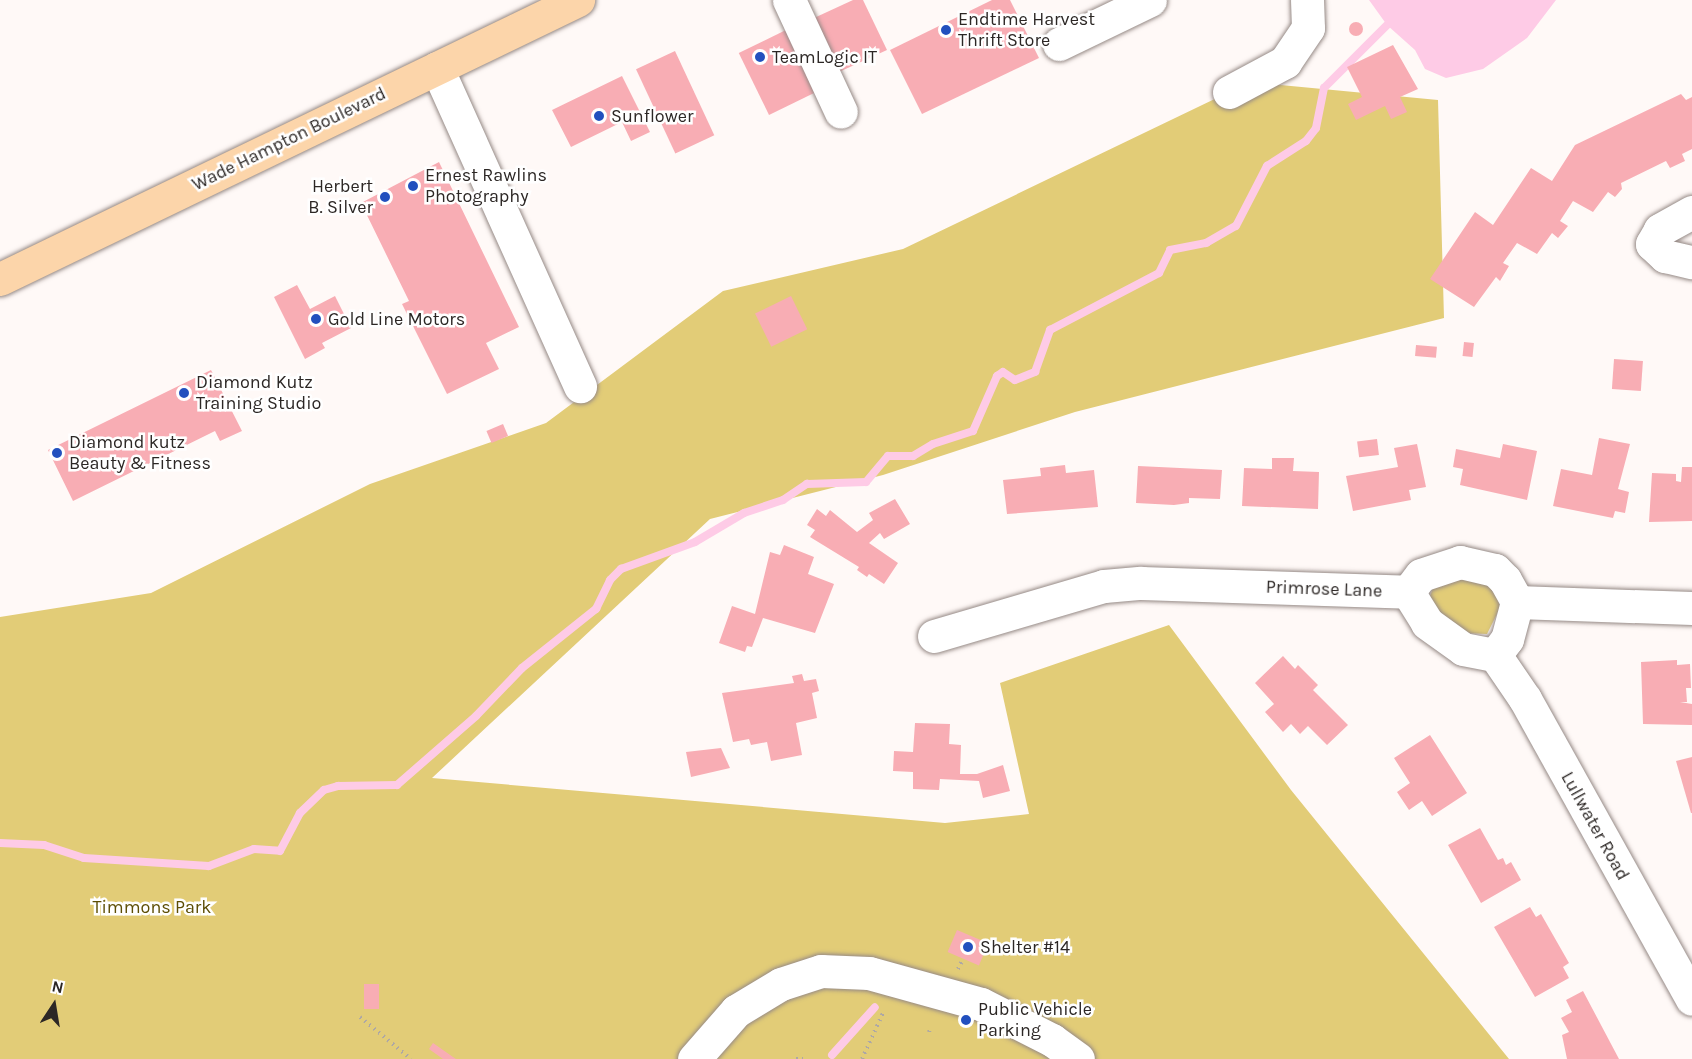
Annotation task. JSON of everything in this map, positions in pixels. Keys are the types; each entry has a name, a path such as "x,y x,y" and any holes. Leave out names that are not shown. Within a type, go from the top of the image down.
{"main road":[{"name":"Wade Hampton Boulevard","path":"0,279 578,0"}],"street":[{"path":"789,0 841,112"},
{"path":"1059,44 1150,0"},
{"path":"1228,92 1285,62 1308,28 1307,0"},
{"path":"437,68 580,386"},
{"path":"1692,212 1660,230 1652,244 1665,256 1692,262"},
{"name":"Primrose Lane","path":"934,636 1104,586 1141,583 1408,592 1421,575 1433,568 1473,563 1495,570 1505,580 1517,602"},
{"path":"1408,592 1427,623 1463,649 1495,655 1507,639 1517,602 1692,608"},
{"name":"Lullwater Road","path":"1495,655 1525,699 1692,999"},
{"path":"694,1059 736,1011 781,984 821,971 869,973 981,1004 1052,1040 1078,1059"}],"path":[{"path":"862,1059 884,1013"},
{"path":"360,1017 411,1059"},
{"path":"796,1059 803,1059"}],"green space":[{"name":"Timmons Park","path":"1250,82 1438,100 1444,318 1075,412 883,475 710,519 432,778 945,823 1029,814 1000,683 1169,625 1291,790 1509,1059 0,1059 0,617 151,593 370,484 546,423 723,291 903,249"},
{"path":"1468,572 1496,590 1500,608 1487,634 1462,633 1428,602 1434,585"}],"shaded area":[{"path":"1369,0 1556,0 1527,38 1483,69 1446,78 1425,69 1415,50 1387,25"}],"building":[{"path":"853,0 863,0 887,50 839,72 814,18"},
{"path":"992,0 1010,0 1039,58 922,114 890,50"},
{"path":"1353,22 1359,22 1363,29 1359,36 1353,36 1349,32 1349,26"},
{"path":"790,28 820,90 769,115 739,53"},
{"path":"1393,45 1418,89 1400,97 1407,112 1391,119 1385,106 1356,120 1348,104 1362,97 1347,67"},
{"path":"675,51 714,135 675,153 636,69"},
{"name":"Sunflower","path":"622,76 650,132 631,141 622,122 571,147 552,110"},
{"path":"1681,94 1686,100 1692,97 1692,149 1682,154 1685,161 1670,168 1666,161 1621,183 1622,189 1615,197 1608,192 1593,212 1573,201 1560,221 1568,226 1558,238 1552,233 1537,254 1517,243 1503,263 1509,266 1500,281 1496,277 1474,307 1430,279 1475,212 1493,225 1531,168 1552,181 1575,145"},
{"path":"439,162 519,327 486,343 499,369 447,394 402,304 409,301 361,203"},
{"name":"Gold Line Motors","path":"297,285 310,309 335,296 351,328 322,343 325,348 305,359 274,297"},
{"path":"791,296 807,329 771,347 755,314"},
{"path":"1464,342 1474,343 1472,357 1463,356"},
{"path":"1416,345 1437,347 1436,358 1415,356"},
{"path":"1614,359 1643,361 1641,391 1612,389"},
{"path":"211,370 242,431 220,441 215,431 73,501 48,450"},
{"path":"503,424 508,436 492,443 486,431"},
{"path":"1599,438 1630,444 1618,489 1629,492 1625,513 1615,511 1613,518 1553,506 1561,469 1592,475"},
{"path":"1377,439 1379,455 1359,457 1357,441"},
{"path":"1417,444 1426,487 1409,490 1411,500 1353,511 1346,476 1398,467 1394,448"},
{"path":"1503,444 1537,451 1527,500 1460,485 1463,469 1453,467 1456,449 1500,458"},
{"path":"1272,458 1294,458 1293,471 1319,472 1318,509 1242,506 1244,468 1272,469"},
{"path":"1065,465 1066,473 1094,470 1098,507 1007,514 1003,480 1041,476 1040,468"},
{"path":"1138,466 1222,470 1220,499 1189,498 1189,503 1174,505 1136,503"},
{"path":"1682,467 1692,467 1692,521 1649,522 1652,473 1676,474 1676,481 1681,482"},
{"path":"895,499 910,524 884,539 880,533 869,543 898,563 884,584 869,574 867,577 857,570 859,567 810,537 815,530 807,525 817,509 826,516 830,510 857,532 873,520 869,513"},
{"path":"784,545 814,557 808,574 834,584 815,633 763,618 752,647 747,646 745,652 719,643 732,606 755,614 770,552 780,555"},
{"path":"1283,656 1295,669 1298,665 1318,685 1313,690 1348,725 1327,745 1308,726 1300,734 1291,724 1283,732 1265,712 1274,704 1255,683"},
{"path":"1677,660 1677,665 1690,664 1691,688 1686,688 1687,702 1680,702 1692,704 1692,725 1643,724 1641,662"},
{"path":"802,674 804,681 816,679 819,691 812,693 817,718 796,723 802,755 771,761 767,742 751,745 749,739 733,742 722,693 794,683 792,676"},
{"path":"915,723 950,724 949,744 961,745 960,774 977,774 1003,765 1010,791 983,798 979,781 940,779 939,790 913,789 913,772 893,771 894,751 913,752"},
{"path":"1430,735 1467,793 1432,816 1422,801 1409,810 1397,792 1410,783 1394,758"},
{"path":"721,748 730,768 691,777 686,752"},
{"path":"1692,757 1692,813 1691,813 1676,761"},
{"path":"1480,828 1498,860 1503,858 1506,865 1511,862 1521,880 1481,903 1448,845"},
{"path":"1530,907 1536,917 1541,914 1569,963 1563,967 1569,978 1535,997 1494,927"},
{"name":"Shelter #14","path":"957,930 988,943 979,965 948,952"},
{"path":"364,984 379,984 379,1009 364,1009"},
{"path":"1583,991 1619,1059 1567,1059 1562,1035 1569,1032 1561,1018 1572,1012 1566,1000"},
{"path":"433,1043 456,1059 443,1059 429,1049"}],"waterway":[{"path":"0,843 44,845 84,858 209,866 254,849 280,851 300,813 324,790 338,786 397,785 476,716 522,668 596,609 610,580 621,569 695,542 744,513 783,500 807,484 866,482 888,456 913,456 933,444 973,431 997,376 1003,372 1015,380 1035,372 1050,330 1159,273 1170,250 1206,243 1236,226 1267,166 1306,141 1316,128 1324,88 1387,25"},
{"path":"832,1055 875,1007"}],"place":[{"name":"Endtime Harvest Thrift Store","path":"946,30"},
{"name":"TeamLogic IT","path":"760,57"},
{"name":"Sunflower","path":"599,116"},
{"name":"Ernest Rawlins Photography","path":"413,186"},
{"name":"Herbert B. Silver","path":"385,197"},
{"name":"Gold Line Motors","path":"316,319"},
{"name":"Diamond Kutz Training Studio","path":"184,393"},
{"name":"Diamond kutz Beauty & Fitness","path":"57,453"},
{"name":"Shelter #14","path":"968,947"},
{"name":"Public Vehicle Parking","path":"966,1020"}]}
